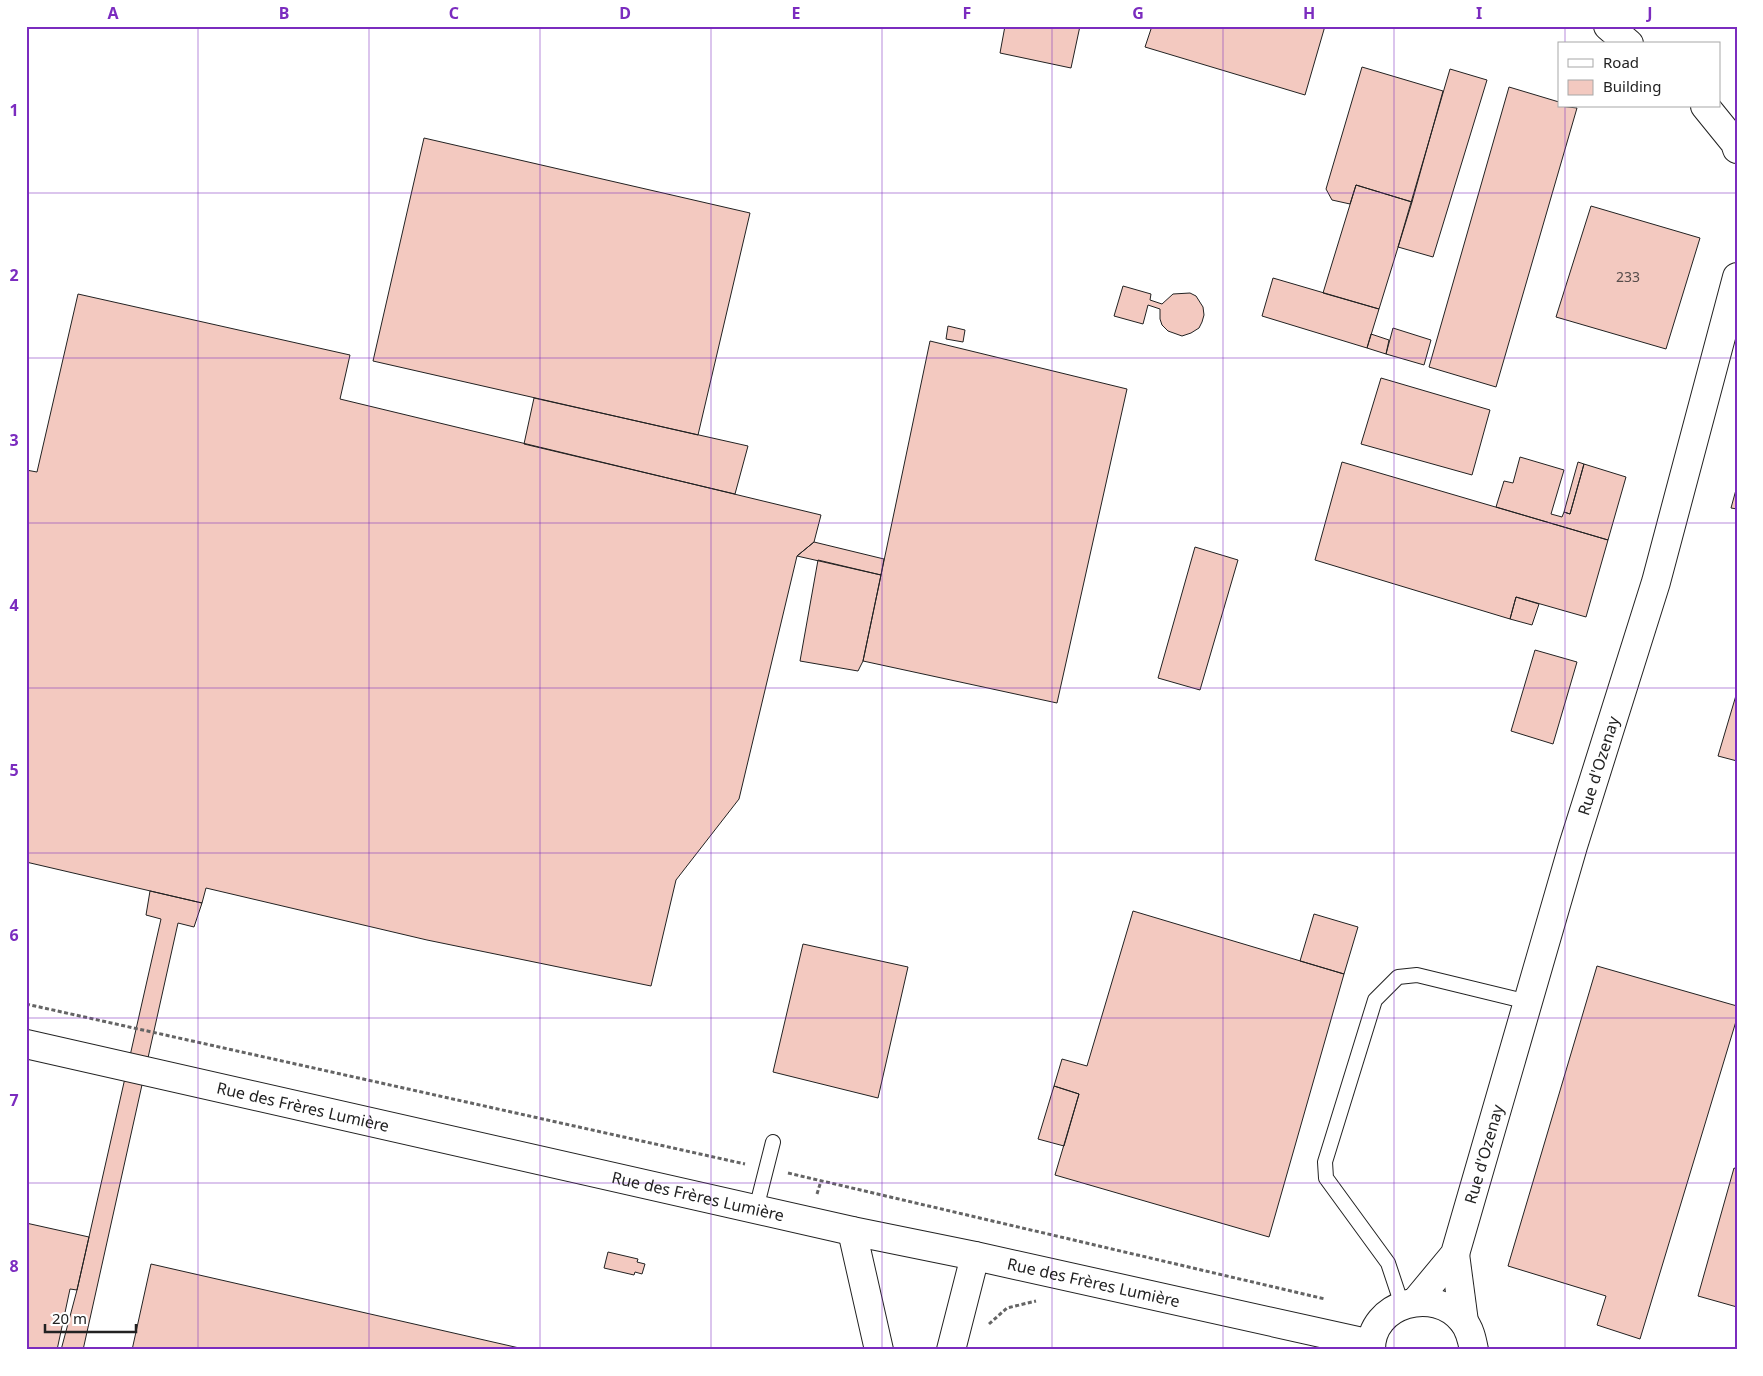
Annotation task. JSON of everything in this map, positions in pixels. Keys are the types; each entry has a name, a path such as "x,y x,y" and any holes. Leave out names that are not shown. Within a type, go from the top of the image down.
{"street":[{"path":"1608,26 1627,42"},
{"path":"1707,108 1737,148"},
{"name":"Rue d'Ozenay","path":"1474,1350 1471,1336 1464,1322 1455,1254 1576,837 1656,582 1737,277"},
{"name":"Rue des Frères Lumière","path":"26,1044 852,1231 975,1256 1371,1347"},
{"path":"852,1231 879,1350"},
{"name":"Rue d'Ozenay","path":"1371,1347 1377,1328 1387,1314 1409,1303 1455,1254"},
{"path":"951,1350 975,1256"},
{"path":"1409,1303 1429,1302 1442,1305 1454,1312 1464,1322"}],"lane":[{"path":"1409,1303 1388,1263 1326,1178 1325,1162 1375,1000 1398,977 1417,975 1528,1002"},
{"path":"756,1209 773,1142"}],"path":[{"path":"26,1004 766,1169 1325,1299"},
{"path":"987,1326 1007,1308 1037,1300"}],"building":[{"path":"1005,26 1080,26 1071,68 1000,53"},
{"path":"1152,26 1325,26 1305,95 1145,47"},
{"path":"1362,67 1443,91 1412,202 1356,185 1350,204 1332,200 1326,189"},
{"path":"1450,69 1487,80 1433,257 1398,247"},
{"path":"1509,87 1558,102 1558,108 1577,108 1496,387 1429,367"},
{"path":"424,138 750,213 698,435 373,361"},
{"path":"1356,185 1412,202 1379,309 1323,293"},
{"path":"1591,206 1700,238 1666,349 1556,317"},
{"path":"1273,278 1379,309 1367,348 1262,316"},
{"path":"1123,286 1151,294 1150,300 1162,304 1173,294 1190,293 1196,296 1203,307 1204,315 1199,328 1182,336 1168,331 1162,325 1160,309 1148,305 1143,324 1114,316"},
{"path":"78,294 350,355 340,399 821,515 814,542 797,556 739,799 676,880 651,986 427,940 206,888 202,903 26,862 26,470 37,472"},
{"path":"948,326 965,330 963,342 946,339"},
{"path":"1393,328 1431,340 1424,365 1386,354"},
{"path":"1371,334 1389,340 1386,354 1367,348"},
{"path":"930,341 1127,389 1057,703 863,661"},
{"path":"1381,378 1490,410 1472,475 1361,444"},
{"path":"534,398 748,446 735,494 524,444"},
{"path":"1520,457 1564,470 1551,514 1562,517 1564,512 1570,514 1584,464 1626,477 1608,540 1496,507 1504,481 1513,483"},
{"path":"1342,462 1608,540 1586,617 1516,597 1510,619 1315,560"},
{"path":"1578,462 1584,464 1570,514 1564,512"},
{"path":"1737,486 1737,509 1731,508"},
{"path":"814,542 884,559 881,575 797,556"},
{"path":"1195,547 1238,560 1200,690 1158,678"},
{"path":"818,560 881,575 863,661 858,671 800,661"},
{"path":"1516,597 1539,604 1532,625 1510,619"},
{"path":"1535,650 1577,662 1553,744 1511,731"},
{"path":"1737,692 1737,761 1718,756"},
{"path":"150,891 202,903 194,927 178,923 83,1350 61,1350 77,1290 161,919 146,915"},
{"path":"1133,911 1344,974 1269,1237 1055,1175 1079,1094 1054,1086 1062,1059 1087,1066"},
{"path":"1314,914 1358,927 1344,974 1300,961"},
{"path":"803,944 908,967 878,1098 773,1072"},
{"path":"1597,966 1737,1006 1737,1018 1640,1339 1597,1325 1606,1296 1508,1266"},
{"path":"1054,1086 1079,1094 1064,1146 1038,1139"},
{"path":"1734,1168 1737,1169 1737,1307 1698,1296"},
{"path":"26,1223 89,1237 77,1290 70,1289 57,1350 26,1350"},
{"path":"608,1252 638,1259 637,1262 645,1264 642,1274 635,1272 634,1275 604,1268"},
{"path":"151,1264 528,1350 132,1350"}]}
